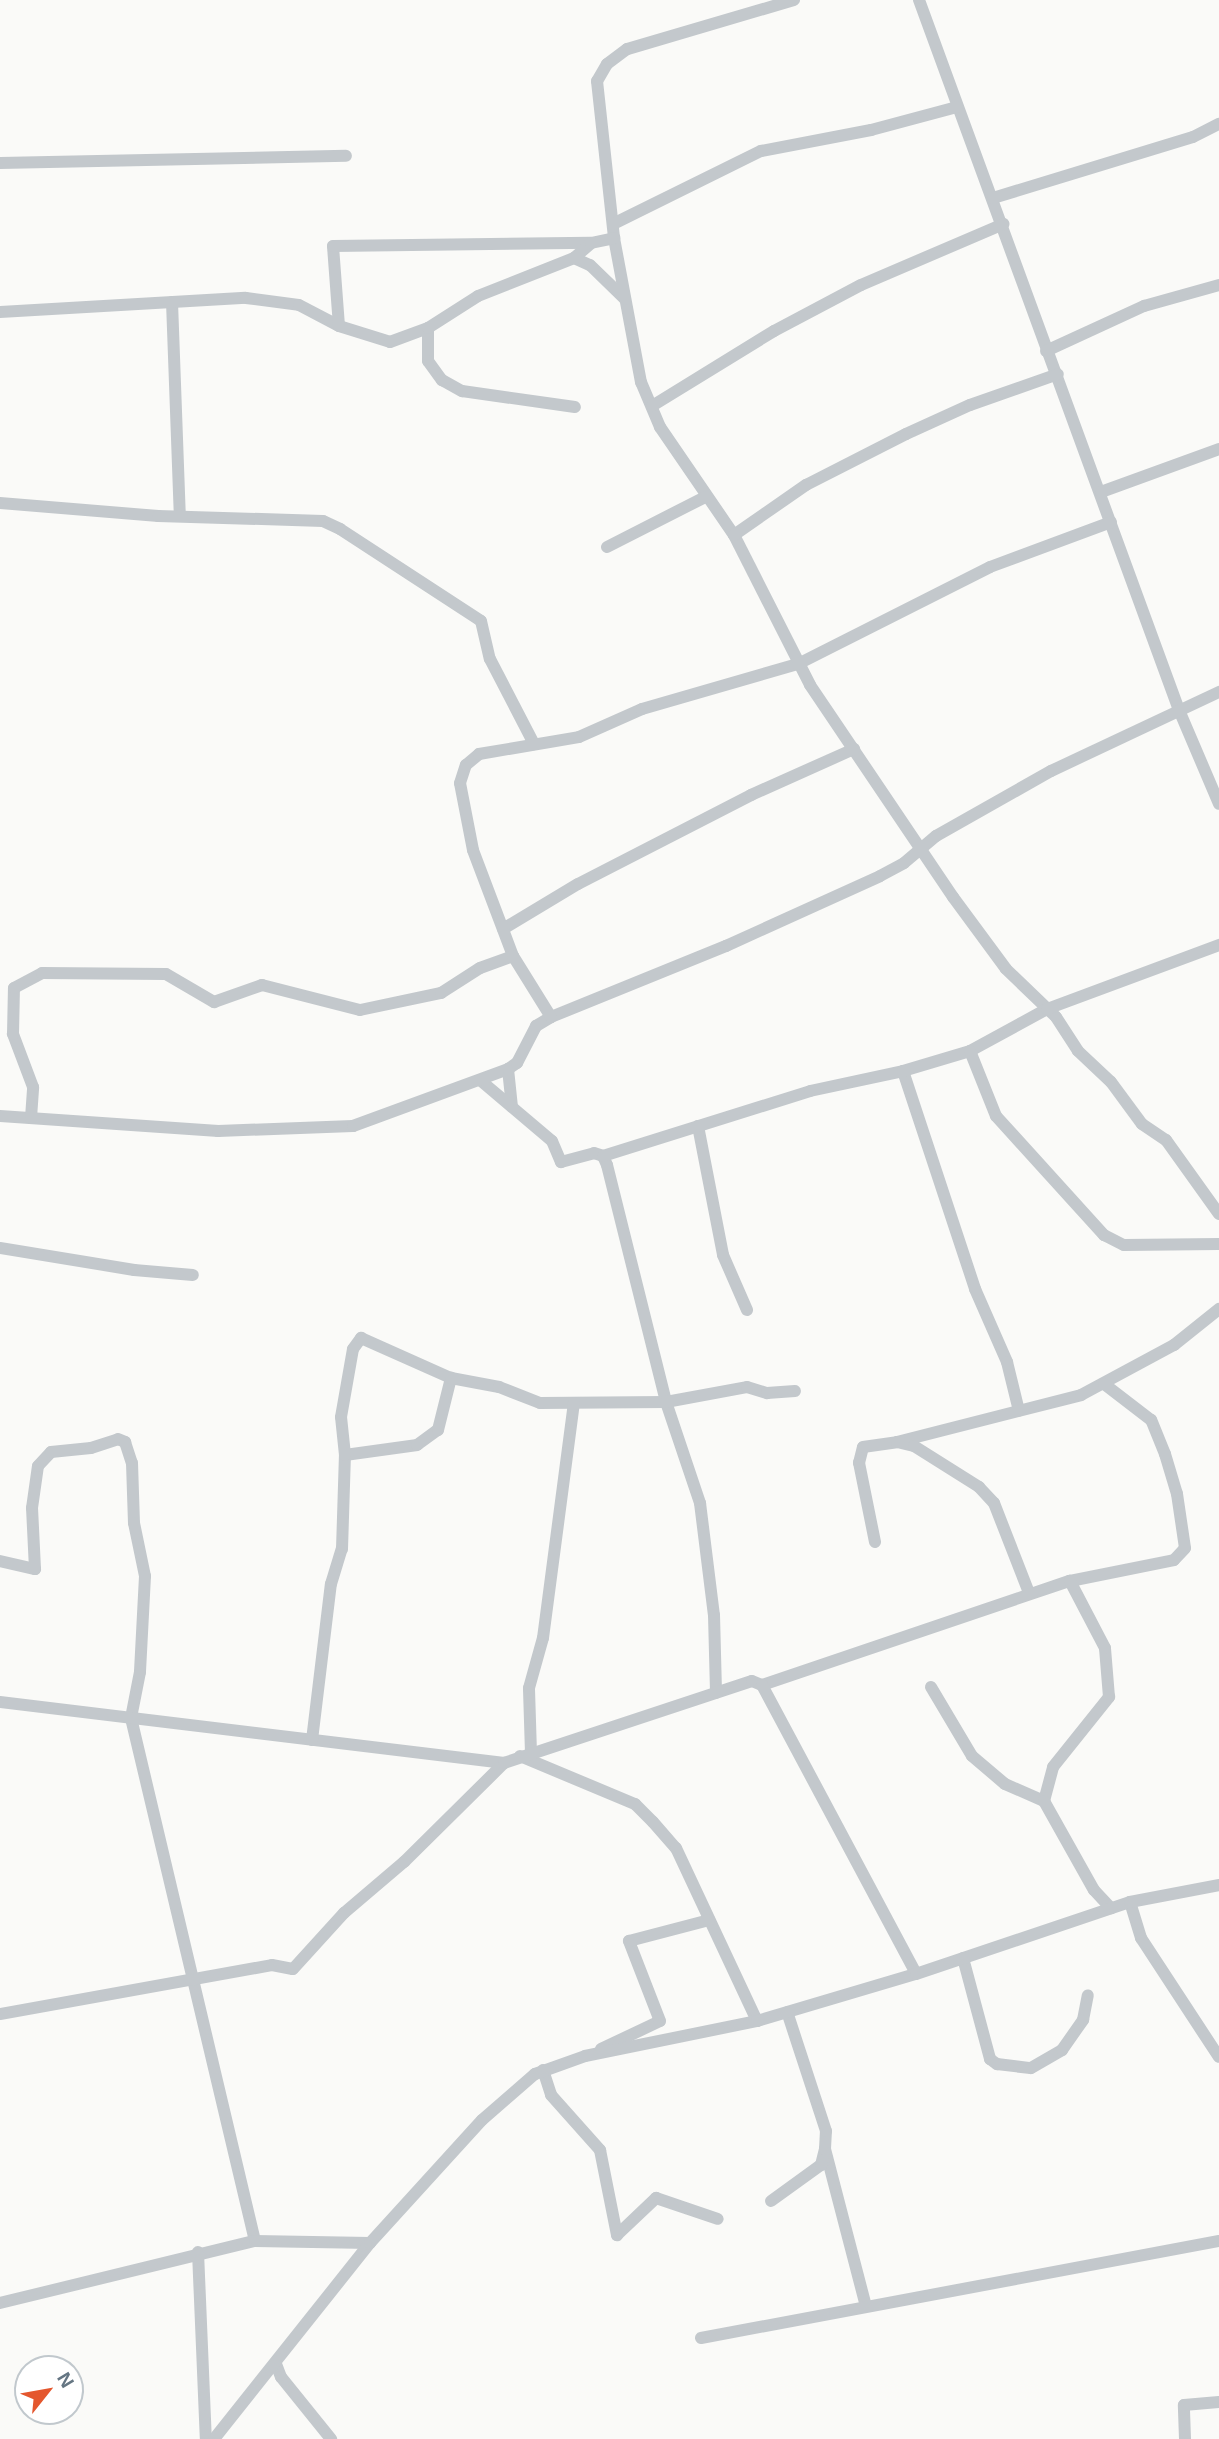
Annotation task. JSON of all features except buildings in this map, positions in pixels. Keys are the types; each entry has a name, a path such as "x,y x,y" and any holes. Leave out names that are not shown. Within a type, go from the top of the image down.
{"street":[{"path":"794,0 627,50 607,64 597,81 614,238 641,382 660,427 734,535 798,664 1006,969 1047,1009 1078,1051 1111,1082 1142,1124 1166,1140 1219,1214"},
{"path":"919,0 1179,710 1219,804"},
{"path":"613,224 761,151 871,130 957,107"},
{"path":"993,198 1193,137 1219,124"},
{"path":"0,163 346,156"},
{"path":"652,406 774,331 861,285 1003,224"},
{"path":"338,326 333,246 591,243 614,238"},
{"path":"0,312 246,298 286,303 338,326 390,342 428,328 478,296 574,258 591,243"},
{"path":"574,258 590,265 626,300"},
{"path":"1046,351 1144,306 1219,285"},
{"path":"172,302 180,516"},
{"path":"428,328 428,361 442,380 461,391 575,407"},
{"path":"734,535 806,485 906,434 970,405 1058,374"},
{"path":"1101,492 1219,449"},
{"path":"607,547 705,496"},
{"path":"0,503 180,516 323,521 466,609 481,621 490,659 534,744"},
{"path":"551,1017 513,956 473,850 460,783 467,765 479,754 579,737 642,709 798,664 981,571 1111,522"},
{"path":"0,1116 218,1131 336,1129 480,1080 517,1063 536,1026 551,1017 726,946 880,876 904,863 921,845 1051,771 1219,692"},
{"path":"502,929 579,884 751,795 854,749"},
{"path":"480,1080 552,1141 561,1162 586,1154 603,1156 810,1091 903,1071 970,1051 1047,1009 1219,945"},
{"path":"30,1118 33,1087 13,1034 14,988 42,973 166,974 214,1002 262,985 360,1010 441,993 480,968 513,956"},
{"path":"970,1051 996,1116 1104,1235 1124,1245 1219,1244"},
{"path":"508,1069 512,1107"},
{"path":"903,1071 975,1289 1007,1362 1019,1411"},
{"path":"698,1126 723,1255 747,1310"},
{"path":"603,1156 666,1402 700,1503 714,1615 716,1693"},
{"path":"0,1248 134,1270 194,1275"},
{"path":"875,1542 859,1463 863,1447 897,1442 1019,1411 1058,1404 1104,1384 1174,1345 1219,1310"},
{"path":"312,1740 331,1584 342,1549 345,1455 341,1417 353,1349 361,1338 451,1378 499,1387 540,1403 666,1402 747,1387 767,1393 795,1391"},
{"path":"345,1455 417,1445 438,1430 451,1378"},
{"path":"762,1685 1029,1593 1070,1581 1146,1568 1174,1560 1185,1548 1177,1494 1151,1420 1104,1384"},
{"path":"525,1755 529,1688 543,1638 575,1403"},
{"path":"0,1561 35,1569 34,1497 38,1466 51,1452 91,1448 118,1439 125,1442 132,1463 134,1523 145,1576 140,1672 131,1718 189,1978 255,2241"},
{"path":"897,1442 915,1446 979,1487 994,1503 1029,1593"},
{"path":"1044,1801 1053,1768 1109,1697 1105,1648 1070,1581"},
{"path":"0,2014 100,1999 189,1978 272,1965 293,1969 344,1913 404,1862 504,1763 752,1681 762,1685 916,1974"},
{"path":"931,1687 972,1756 1005,1784 1044,1801 1094,1890 1111,1908"},
{"path":"0,1702 504,1763"},
{"path":"525,1755 635,1804 676,1848 758,2021"},
{"path":"585,2056 758,2021 916,1974 1130,1902 1219,1885"},
{"path":"1130,1902 1142,1938 1219,2057"},
{"path":"214,2439 370,2243 482,2120 544,2070 585,2056 660,2021 629,1941 709,1920"},
{"path":"963,1958 990,2059 997,2064 1031,2068 1062,2050 1083,2020 1088,1995"},
{"path":"771,2201 821,2165 827,2131 786,2012"},
{"path":"544,2070 551,2095 600,2150 617,2235 656,2198 718,2219"},
{"path":"825,2149 866,2306"},
{"path":"0,2303 198,2252 255,2241 370,2243"},
{"path":"701,2339 1219,2241"},
{"path":"198,2252 206,2439"},
{"path":"276,2364 281,2377 331,2439"},
{"path":"1185,2439 1184,2405 1219,2402"}]}
